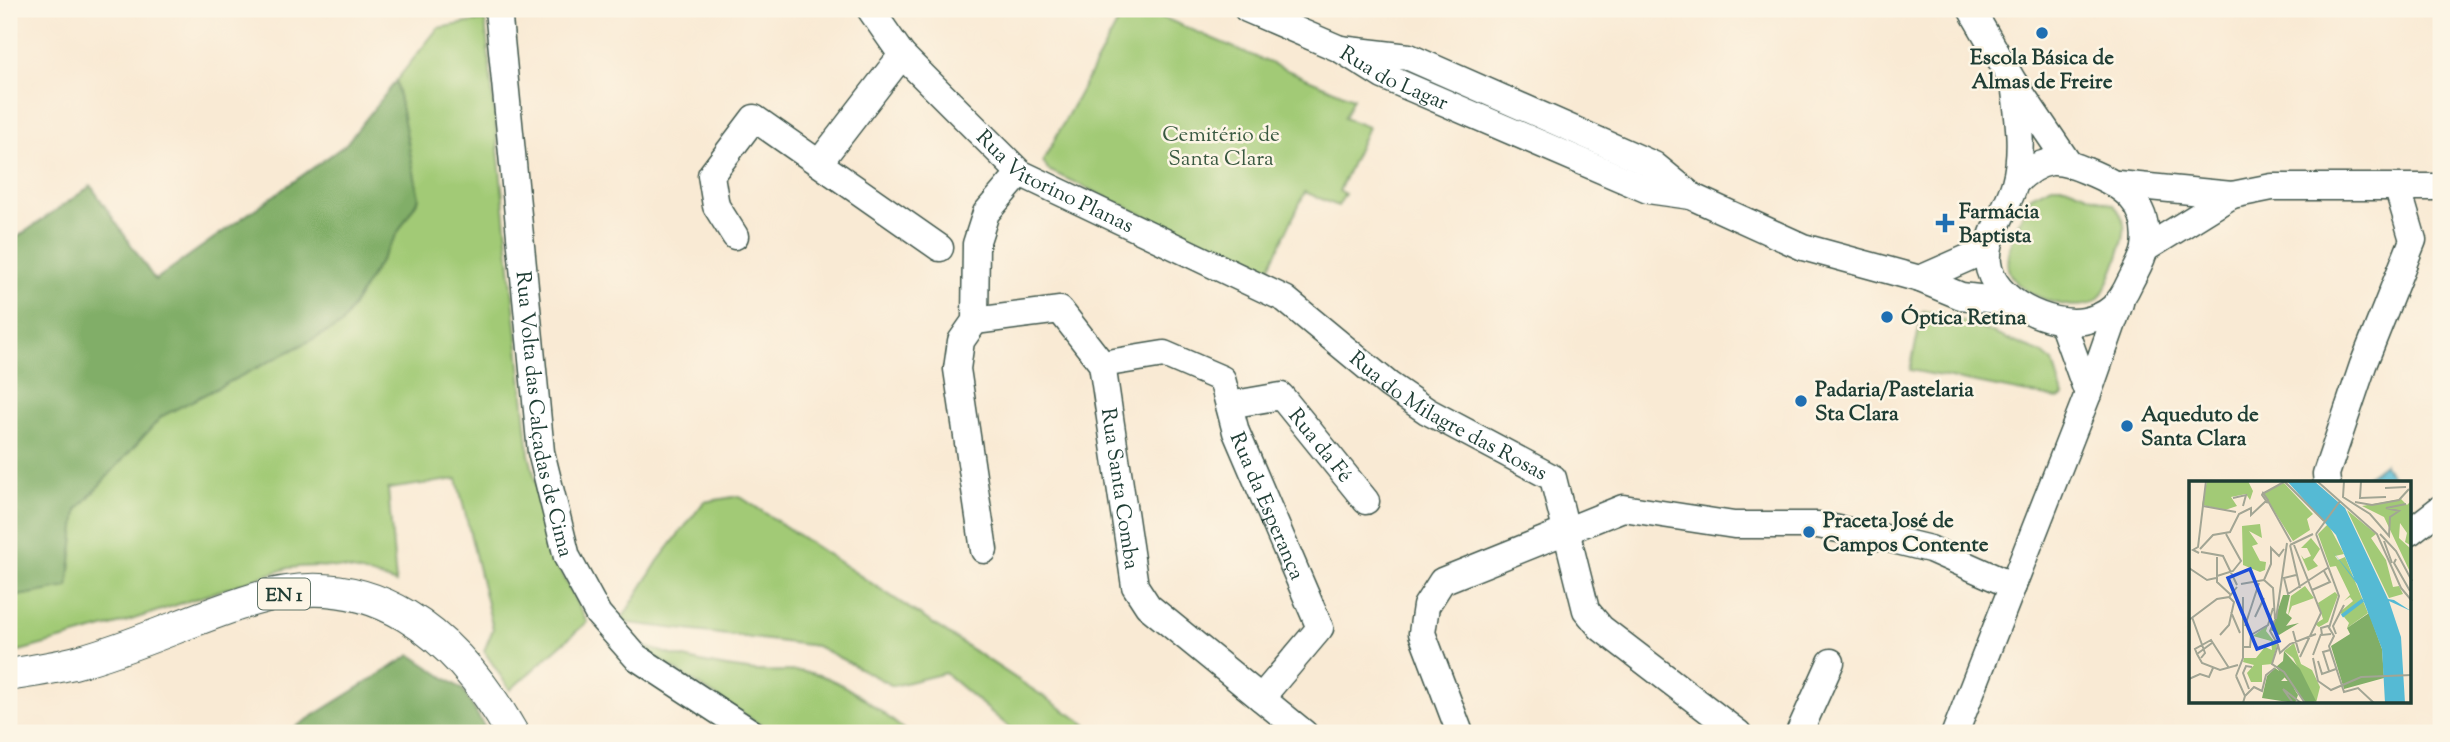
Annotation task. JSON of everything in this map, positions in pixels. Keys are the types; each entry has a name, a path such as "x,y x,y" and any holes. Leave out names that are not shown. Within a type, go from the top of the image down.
{"main road":[{"name":"EN 1","path":"9,675 78,662 256,598 310,590 351,594 389,606 428,629 463,660 495,703 512,733"}],"street":[{"name":"Rua Volta das Calçadas de Cima","path":"498,9 541,452 567,557 598,614 636,657 752,733"},
{"name":"Rua Vitorino Planas","path":"870,9 902,55 1020,173 1285,299"},
{"path":"1247,9 1340,49"},
{"path":"1971,9 2014,83 2069,164"},
{"name":"Rua do Lagar","path":"1340,49 1409,57 1654,165 1693,197 1803,247 1920,279 1961,296 2013,302"},
{"name":"Rua do Lagar","path":"1340,49 1383,76 1648,190 1693,197"},
{"path":"819,163 902,55"},
{"path":"2014,83 2021,136 2015,183 1988,249 1991,276 2013,302 2062,322 2095,318 2120,303"},
{"path":"735,236 716,206 711,174 754,118 940,248"},
{"path":"1557,151 1567,126"},
{"path":"2015,183 2034,167 2051,162 2069,164 2118,184 2232,195 2273,187 2441,187"},
{"path":"984,550 957,369 961,341 975,321 976,244 986,212 1020,173"},
{"path":"1955,733 2088,394 2120,303 2145,249 2145,229 2139,210 2131,195 2118,184"},
{"path":"2328,481 2326,474 2363,365 2413,240 2398,189"},
{"path":"2145,249 2232,195"},
{"path":"1920,279 1988,249"},
{"name":"Rua do Milagre das Rosas","path":"1285,299 1388,385 1427,411 1553,478 1586,610 1601,628 1738,733"},
{"name":"Rua Santa Comba","path":"975,321 1060,310 1102,364 1135,586 1148,606 1304,733"},
{"path":"2062,322 2088,394"},
{"name":"Rua da Esperança","path":"1102,364 1164,354 1222,379 1236,432 1320,628 1261,698"},
{"name":"Rua da Fé","path":"1229,405 1281,396 1366,501"},
{"path":"1460,733 1422,633 1426,606 1442,581 1623,508 1734,525 1818,525 1930,549 2013,586"},
{"path":"2412,530 2441,508"},
{"path":"1799,733 1831,662"}],"green space":[{"name":"Cemitério de Santa Clara","path":"1125,9 1143,9 1353,98 1344,118 1368,127 1339,191 1345,194 1338,206 1305,192 1267,273 1048,170 1043,161"},
{"path":"485,20 529,454 555,561 587,622 510,690 484,651 493,629 457,479 388,489 396,583 343,568 288,568 125,622 9,654 9,591 18,596 68,587 77,510 162,416 341,325 419,198 396,81 438,28"},
{"path":"396,81 419,198 341,325 162,416 77,510 68,587 18,596 9,591 9,243 91,186 155,280 345,145"},
{"path":"2052,186 2065,186 2114,205 2123,221 2124,231 2115,266 2105,289 2094,302 2072,306 2044,299 2020,286 2008,268 2011,241 2031,196"},
{"path":"1923,311 1950,316 2042,353 2053,362 2063,396 2058,399 1910,370"},
{"path":"739,496 1099,733 1016,733 945,673 893,686 817,646 620,622 658,561 704,502"},
{"path":"646,647 727,667 819,675 854,692 908,733 773,733 645,650"},
{"path":"411,655 463,690 488,733 286,733"}],"water":[{"path":"2384,464 2396,481 2370,481 2367,477"}],"place":[{"name":"Escola Básica de Almas de Freire","path":"2042,33"},
{"name":"Farmácia Baptista","path":"1945,223"},
{"name":"Óptica Retina","path":"1887,317"},
{"name":"Padaria/Pastelaria Sta Clara","path":"1801,401"},
{"name":"Aqueduto de Santa Clara","path":"2127,426"},
{"name":"Praceta José de Campos Contente","path":"1809,532"}]}
